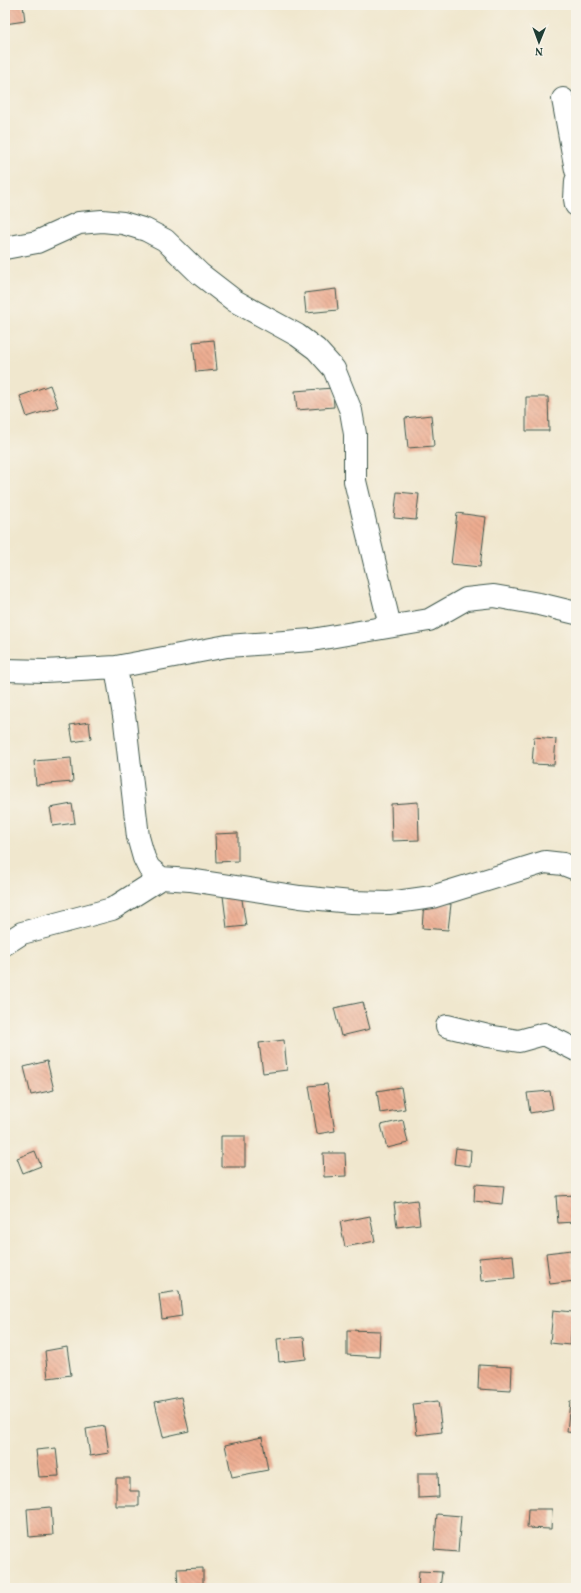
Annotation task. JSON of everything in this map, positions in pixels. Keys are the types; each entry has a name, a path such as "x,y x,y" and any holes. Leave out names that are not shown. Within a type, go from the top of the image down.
{"street":[{"path":"563,99 576,170"},
{"path":"576,181 576,205"},
{"path":"5,248 38,242 79,223 102,221 124,223 146,230 166,240 200,274 236,301 297,335 316,350 334,369 351,411 355,434 355,481 390,626"},
{"path":"5,670 45,671 116,667 227,646 312,640 429,620 466,599 494,596 539,604 576,613"},
{"path":"116,667 125,722 138,837 144,858 149,868 161,878 190,880 300,897 351,902 389,903 432,897 545,862 563,864 576,869"},
{"path":"5,944 22,933 112,909 161,878"},
{"path":"447,1026 488,1036 519,1041 544,1034 576,1050"}],"building":[{"path":"5,5 23,5 25,21 5,24"},
{"path":"336,289 338,310 306,313 304,293"},
{"path":"214,340 217,370 196,372 193,342"},
{"path":"50,385 58,407 27,417 20,396"},
{"path":"333,388 334,407 297,410 295,391"},
{"path":"526,397 548,397 549,431 526,431"},
{"path":"431,415 434,446 408,448 405,418"},
{"path":"397,492 419,494 416,520 394,518"},
{"path":"457,513 486,517 480,567 451,564"},
{"path":"89,722 91,739 73,742 70,725"},
{"path":"534,737 556,739 554,765 532,764"},
{"path":"71,758 73,782 36,785 34,761"},
{"path":"418,802 419,840 392,841 391,804"},
{"path":"72,804 75,823 53,826 50,808"},
{"path":"238,833 238,861 216,862 215,834"},
{"path":"241,893 246,926 227,928 223,896"},
{"path":"424,902 451,904 448,930 422,928"},
{"path":"363,1002 370,1029 341,1036 334,1008"},
{"path":"284,1040 287,1070 263,1073 259,1043"},
{"path":"47,1061 54,1090 31,1095 24,1067"},
{"path":"327,1084 335,1131 317,1134 309,1086"},
{"path":"401,1087 405,1109 380,1113 377,1091"},
{"path":"550,1091 553,1109 530,1113 527,1093"},
{"path":"403,1120 408,1143 387,1148 381,1125"},
{"path":"221,1136 245,1136 245,1167 221,1167"},
{"path":"456,1148 471,1150 470,1166 454,1164"},
{"path":"35,1151 41,1166 23,1173 17,1158"},
{"path":"323,1153 345,1153 346,1176 324,1177"},
{"path":"475,1184 504,1186 502,1204 474,1201"},
{"path":"576,1195 576,1222 558,1223 556,1196"},
{"path":"417,1200 420,1224 397,1227 394,1203"},
{"path":"370,1216 375,1241 345,1247 340,1222"},
{"path":"571,1250 575,1281 550,1284 546,1253"},
{"path":"513,1255 515,1278 481,1281 479,1258"},
{"path":"179,1291 182,1316 162,1319 159,1294"},
{"path":"553,1310 573,1312 570,1345 550,1343"},
{"path":"347,1330 380,1331 379,1357 347,1355"},
{"path":"304,1337 306,1359 279,1362 277,1339"},
{"path":"67,1347 71,1375 48,1378 45,1351"},
{"path":"479,1365 512,1367 511,1391 478,1389"},
{"path":"181,1397 189,1431 163,1437 155,1402"},
{"path":"438,1401 442,1432 417,1435 413,1404"},
{"path":"570,1401 576,1402 576,1433 567,1432"},
{"path":"105,1426 109,1453 90,1456 86,1429"},
{"path":"262,1437 268,1470 232,1477 225,1445"},
{"path":"56,1448 59,1476 39,1477 36,1450"},
{"path":"418,1473 438,1473 439,1497 418,1498"},
{"path":"116,1478 130,1478 130,1491 139,1491 139,1506 116,1506"},
{"path":"51,1507 53,1535 29,1537 27,1509"},
{"path":"528,1509 552,1509 551,1529 527,1528"},
{"path":"437,1514 461,1516 458,1552 434,1550"},
{"path":"203,1568 203,1588 178,1588 177,1569"},
{"path":"419,1571 442,1572 440,1588 418,1588"}]}
